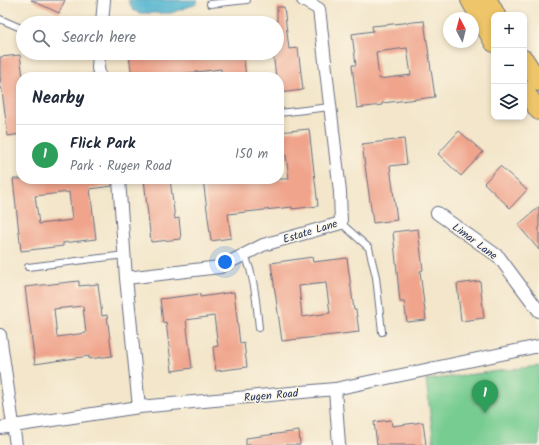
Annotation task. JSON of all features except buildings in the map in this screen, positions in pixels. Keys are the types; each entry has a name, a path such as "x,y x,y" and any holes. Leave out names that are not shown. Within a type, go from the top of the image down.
{"main road":[{"path":"470,0 491,38"},
{"path":"488,0 494,12"},
{"path":"527,64 539,82"},
{"path":"527,94 539,111"}],"street":[{"path":"103,16 104,0"},
{"name":"Estate Lane","path":"126,278 220,267 263,245 341,223 340,192 319,9 303,0"},
{"path":"99,60 99,72"},
{"path":"119,184 126,278 139,407"},
{"name":"Limar Lane","path":"437,213 499,257 539,311"},
{"path":"0,335 16,445"},
{"name":"Rugen Road","path":"0,428 139,407 334,389 539,346"},
{"path":"334,389 339,445"}],"lane":[{"path":"210,4 247,0"},
{"path":"0,19 16,26"},
{"path":"284,112 330,107"},
{"path":"341,223 369,248 376,277 382,332"},
{"path":"245,254 252,273 259,328"},
{"path":"28,267 125,256"}],"green space":[{"path":"539,366 539,445 434,445 426,380"}],"water":[{"path":"128,0 198,0 196,4 171,13 139,13 133,10"}],"place":[{"name":"Flick Park","path":"485,413"}]}
